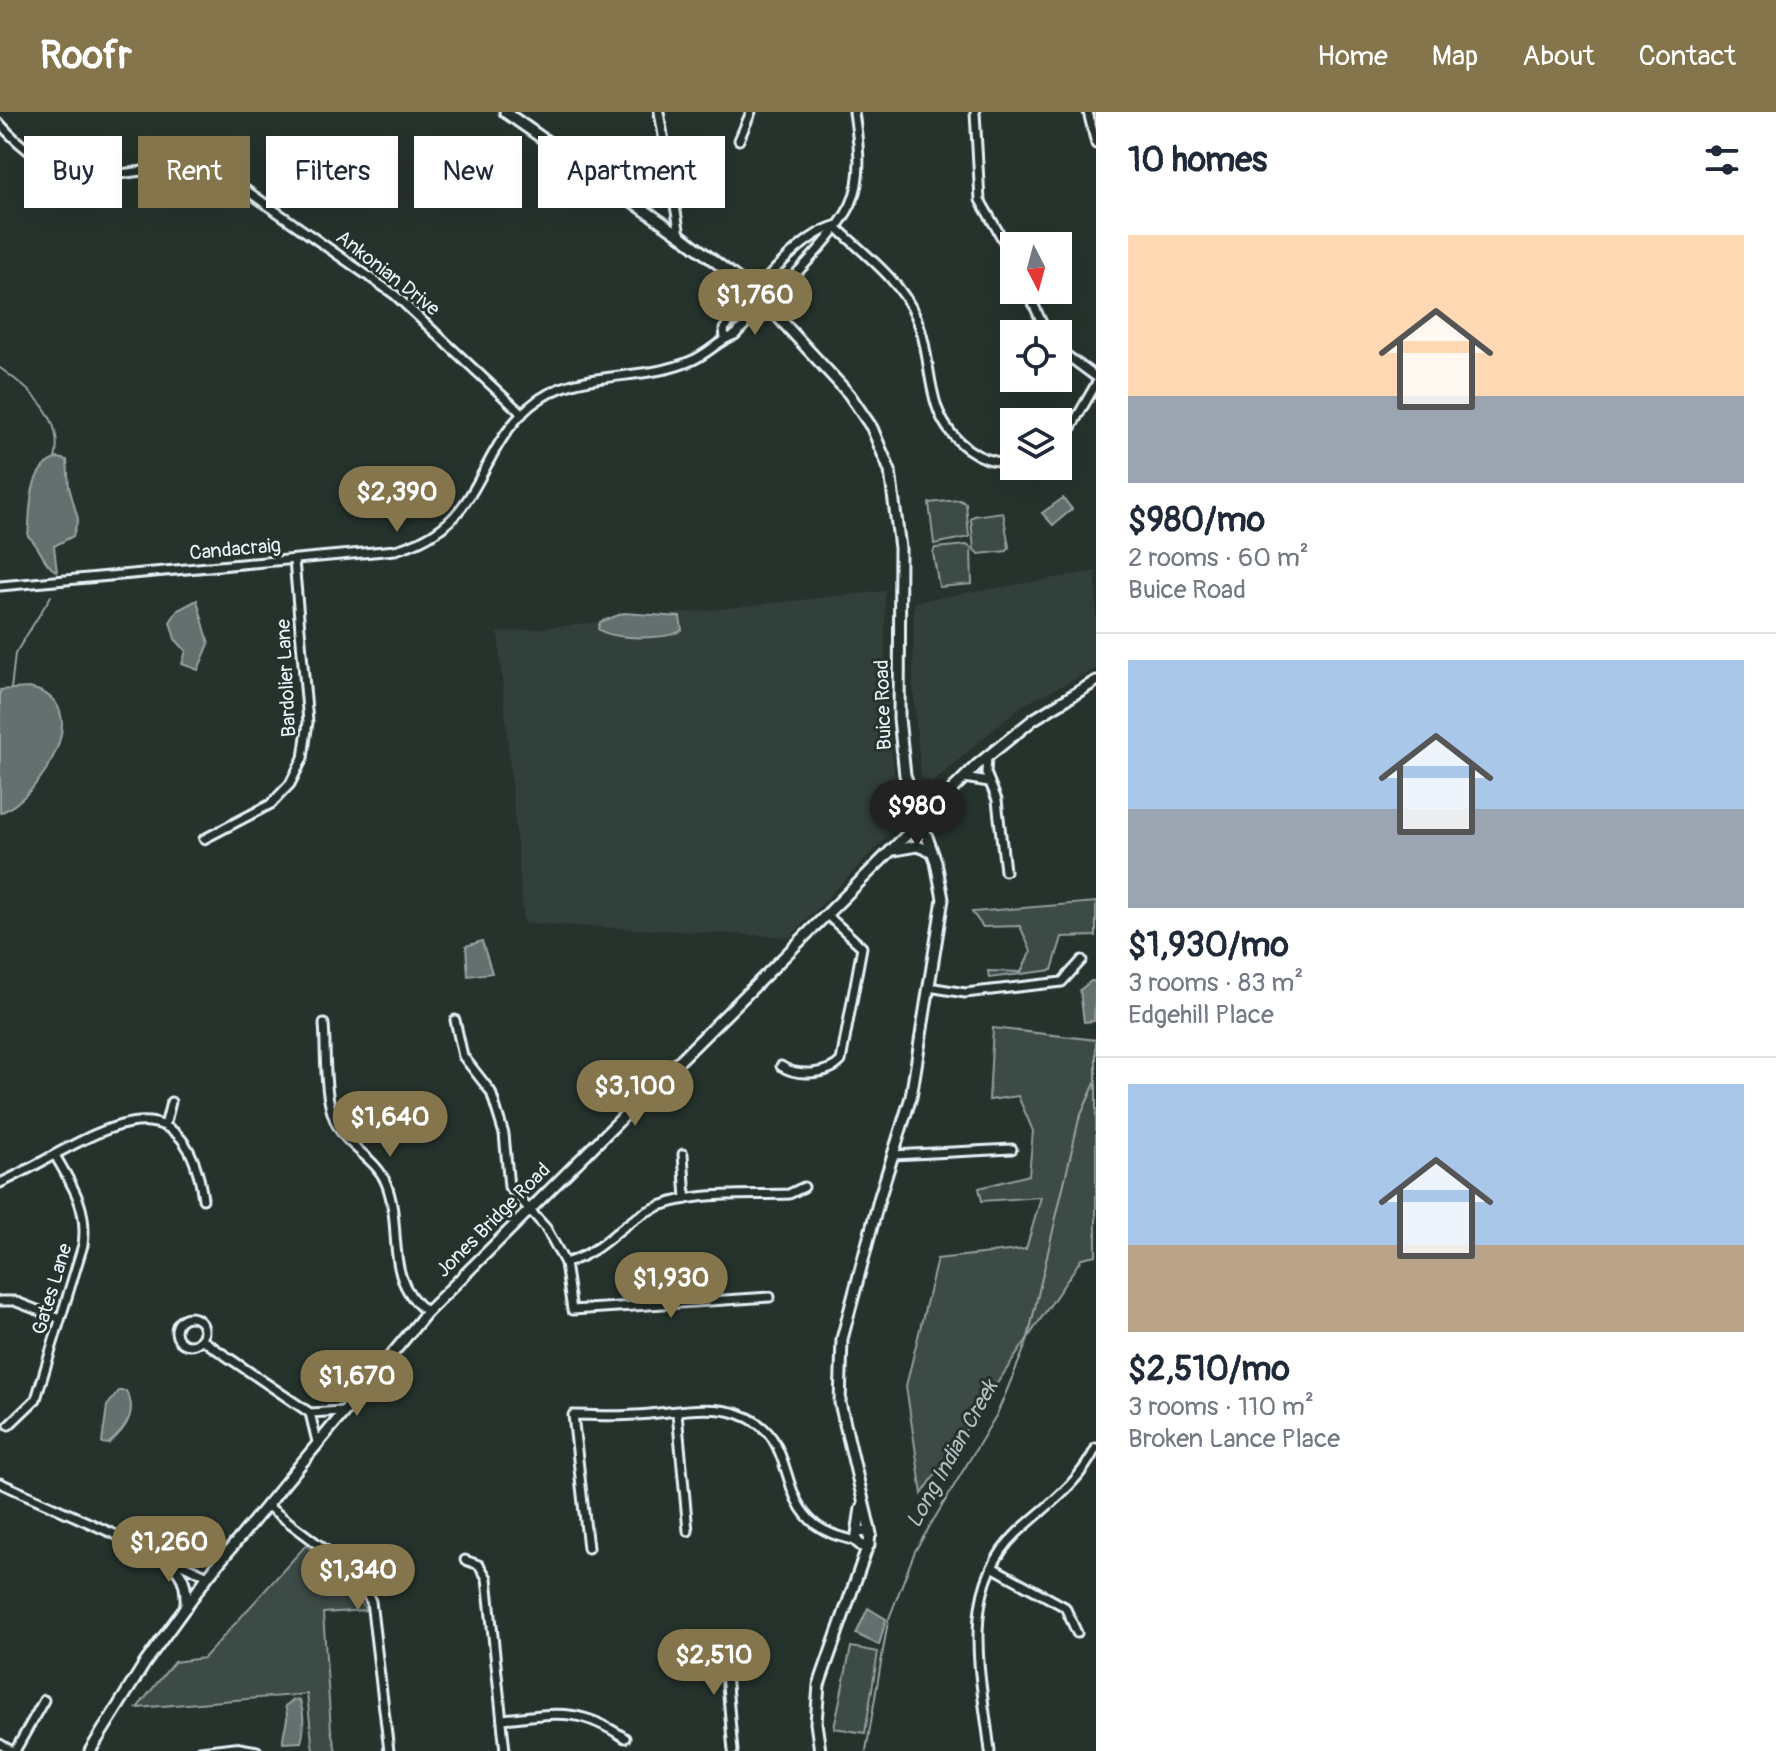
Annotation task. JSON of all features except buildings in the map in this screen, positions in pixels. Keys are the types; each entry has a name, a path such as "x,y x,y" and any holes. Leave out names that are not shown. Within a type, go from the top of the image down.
{"street":[{"name":"Buice Road","path":"505,112 680,235 755,292 849,394 872,428 890,471 897,506 901,740 905,775 931,851 943,899 911,1097 842,1339 840,1403 871,1534 819,1685 816,1723 820,1751"},
{"path":"659,112 680,235"},
{"path":"739,140 751,112"},
{"name":"Candacraig","path":"0,586 395,550 435,535 464,507 522,414 542,397 567,385 693,360 725,338 735,335 828,237 852,203 860,157 854,112"},
{"path":"975,112 980,200 1000,235"},
{"path":"1088,112 1096,144"},
{"name":"Ankonian Drive","path":"0,124 42,163 73,175 105,177 185,168 210,172 233,181 395,295 522,414"},
{"path":"835,226 891,279 908,302 922,336 932,396 943,425 973,453 1000,461"},
{"name":"Candacraig","path":"725,338 724,329 755,292 819,230 835,226"},
{"path":"1072,359 1096,377"},
{"path":"1072,426 1096,384"},
{"name":"Bardolier Lane","path":"204,839 271,804 290,784 303,758 308,722 294,560"},
{"name":"Jones Bridge Road","path":"90,1751 208,1576 427,1312 987,756 1034,719 1096,681"},
{"path":"987,756 989,782 997,800 1005,871"},
{"path":"964,778 989,782"},
{"path":"891,851 917,846 931,851"},
{"path":"781,1066 789,1071 821,1072 834,1069 841,1061 862,947 827,915"},
{"path":"929,987 965,993 1062,982 1082,960"},
{"path":"455,1020 463,1056 487,1083 495,1104 504,1134 509,1187 546,1228 565,1263 572,1310 770,1297"},
{"path":"324,1024 334,1117 344,1137 374,1165 385,1181 399,1276 410,1297 427,1312"},
{"path":"165,1126 171,1102"},
{"path":"0,1183 116,1124 137,1120 165,1126 185,1142 196,1157 203,1199"},
{"path":"893,1155 1012,1149"},
{"path":"683,1154 686,1199"},
{"name":"Gates Lane","path":"9,1425 36,1399 58,1318 83,1245 86,1223 82,1202 56,1157"},
{"path":"565,1263 600,1249 648,1211 686,1199 789,1194 804,1187"},
{"path":"0,1301 14,1301 58,1318"},
{"path":"201,1339 310,1413 342,1411"},
{"path":"588,1548 573,1415 725,1410 755,1421 776,1440 793,1495 802,1510 819,1527 836,1535 857,1537 871,1534"},
{"path":"310,1413 317,1442"},
{"path":"677,1413 688,1531"},
{"path":"990,1751 977,1633 981,1594 992,1567 1017,1534 1073,1485 1096,1448"},
{"path":"0,1483 208,1576"},
{"name":"Buice Road","path":"860,1562 857,1537 861,1500"},
{"path":"266,1505 347,1566 371,1601 389,1751"},
{"path":"857,1537 868,1545"},
{"path":"165,1557 182,1573 187,1584 186,1607"},
{"path":"465,1560 479,1565 487,1578 505,1751"},
{"path":"992,1567 1065,1607 1077,1633"},
{"path":"689,1645 713,1644 724,1652 733,1751"},
{"path":"0,1744 14,1751 44,1700"},
{"path":"502,1719 578,1715 599,1721 625,1738"},
{"path":"200,1751 234,1747 257,1751"}],"shaded area":[{"path":"58,458 67,460 69,487 78,519 73,536 54,546 57,572 28,536 32,490 41,470"},
{"path":"1063,498 1072,509 1053,525 1042,513"},
{"path":"959,500 966,503 969,537 934,544 929,503"},
{"path":"1003,512 1007,551 979,554 974,550 971,519"},
{"path":"967,545 971,548 972,584 939,587 933,553 935,548"},
{"path":"1096,571 1096,669 1021,706 933,782 921,777 913,687 914,602"},
{"path":"885,591 885,678 899,824 790,937 524,923 498,633"},
{"path":"197,600 209,644 198,670 182,664 186,651 175,639 170,622 178,610"},
{"path":"624,613 680,617 682,630 665,636 640,637 615,635 598,629 600,622"},
{"path":"29,688 50,697 60,711 62,729 46,770 16,803 0,813 0,690"},
{"path":"1096,902 1096,936 1062,937 1052,970 989,978 988,971 1021,972 1031,951 1020,926 983,927 972,912"},
{"path":"482,941 492,973 468,976 466,946"},
{"path":"1091,981 1096,981 1094,1021 1084,1022 1080,990"},
{"path":"993,1028 1096,1040 1096,1255 1082,1258 922,1494 906,1386 937,1259 1026,1249 1041,1197 982,1201 979,1188 1029,1175 1033,1131 1018,1096 989,1100"},
{"path":"119,1391 126,1391 130,1399 130,1414 119,1433 108,1444 102,1443 107,1406"},
{"path":"306,1545 343,1574 366,1610 323,1613 331,1730 336,1751 313,1751 307,1694 137,1708 174,1662 204,1658"},
{"path":"868,1608 886,1619 879,1645 856,1634"},
{"path":"851,1647 878,1652 865,1733 834,1728"},
{"path":"294,1700 300,1701 302,1711 301,1742 283,1743 287,1716 285,1706"}],"waterway":[{"path":"0,368 43,406 55,431 55,459"},
{"path":"11,689 15,654 51,596"},
{"name":"Long Indian Creek","path":"866,1751 888,1621 915,1551 997,1414 1027,1342 1079,1119 1096,1081"}]}
